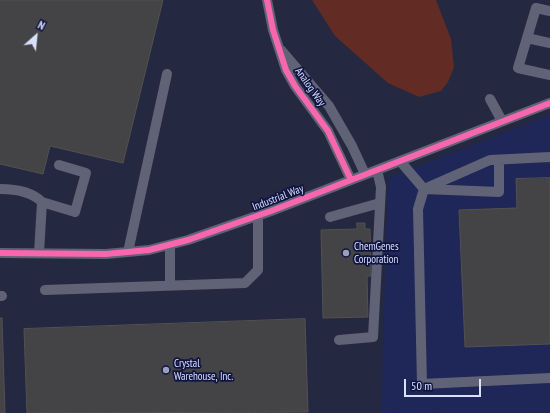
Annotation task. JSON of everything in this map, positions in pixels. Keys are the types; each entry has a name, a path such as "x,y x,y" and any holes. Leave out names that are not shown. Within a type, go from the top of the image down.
{"street":[{"name":"Analog Way","path":"267,0 286,70 295,86 328,131 351,180"},
{"path":"550,11 536,8 518,68 550,75"},
{"path":"527,38 550,43"},
{"name":"Analog Way","path":"281,50 329,106 352,146 365,174"},
{"path":"128,252 167,74"},
{"path":"490,99 502,121"},
{"name":"Industrial Way","path":"0,253 80,255 128,252 170,245 258,216 550,102"},
{"path":"550,157 490,160 424,189 418,209 422,384 550,378"},
{"path":"400,161 424,189 500,192 499,160"},
{"path":"0,189 14,189 36,195 42,202 75,212 86,173 59,165"},
{"path":"339,340 373,338 381,187 377,170"},
{"path":"39,254 42,202"},
{"path":"330,217 380,203"},
{"path":"45,290 245,282 258,270 258,216"},
{"path":"170,245 170,285"}],"shaded area":[{"path":"312,0 436,0 451,39 454,67 448,82 441,91 419,97 388,83 335,36"},
{"path":"550,115 550,412 381,413 388,178"}],"building":[{"path":"0,0 163,0 123,163 50,146 43,174 0,164"},
{"path":"550,178 550,344 465,347 459,210 517,208 516,179"},
{"name":"ChemGenes Corporation","path":"357,223 365,223 365,229 370,229 371,276 367,276 368,317 323,318 321,230 357,229"},
{"path":"0,318 2,318 5,413 0,413"},
{"name":"Crystal Warehouse, Inc.","path":"305,319 308,412 27,413 24,329"}],"cycle path":[{"path":"267,0 273,30 286,70 295,86 328,131 351,180"},
{"path":"0,253 106,254 149,250 188,240 271,211 550,103"}],"place":[{"name":"ChemGenes Corporation","path":"346,253"},
{"name":"Crystal Warehouse, Inc.","path":"166,370"}]}
